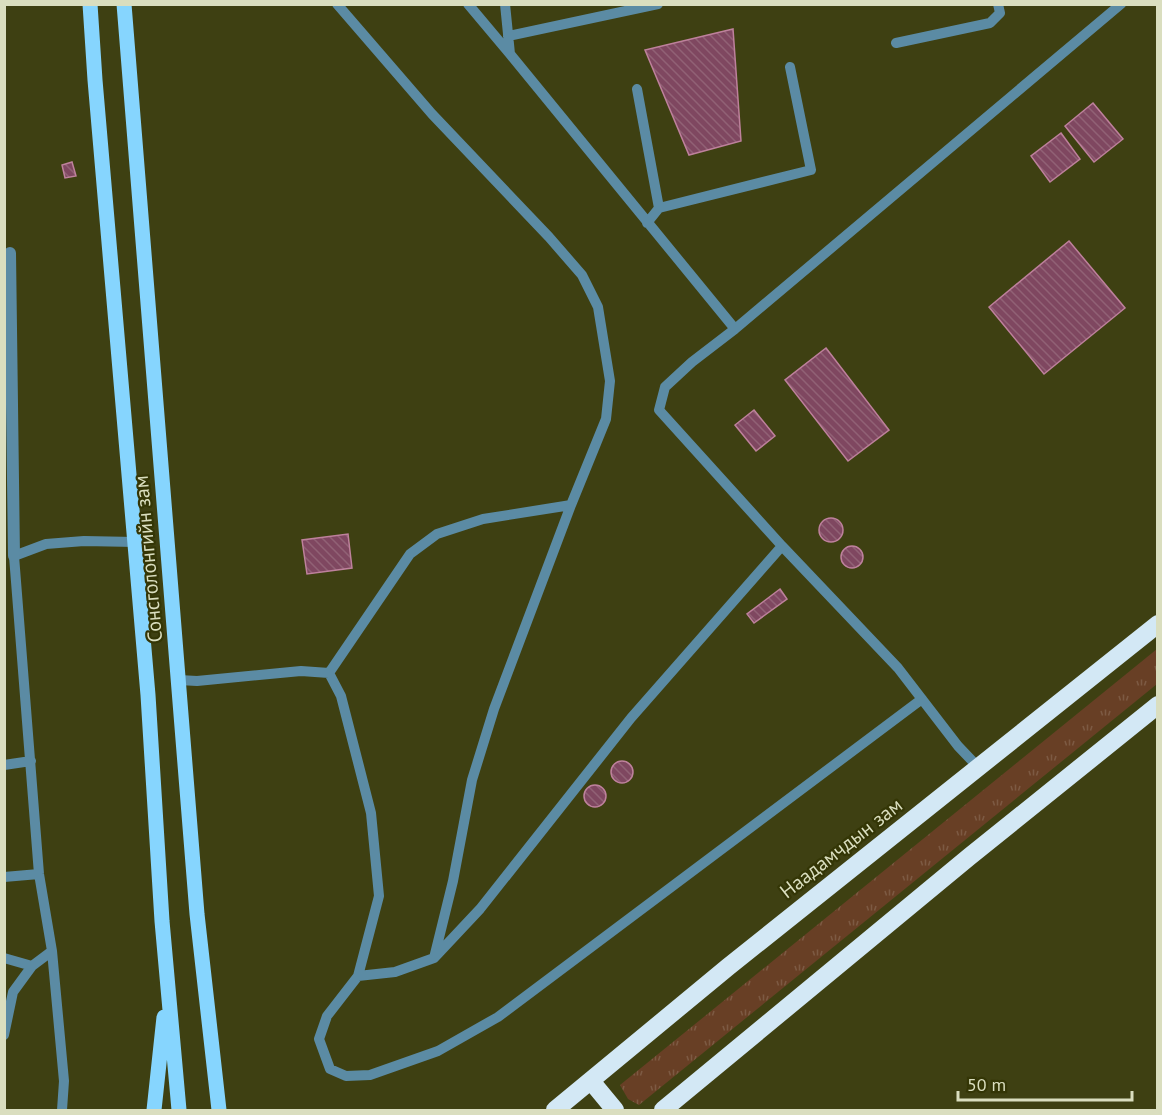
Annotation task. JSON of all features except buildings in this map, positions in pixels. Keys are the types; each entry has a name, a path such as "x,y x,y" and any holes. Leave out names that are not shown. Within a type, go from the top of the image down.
{"highway":[{"name":"Наадамчдын зам","path":"555,1110 728,967 1158,624"},
{"path":"663,1110 960,864 1158,705"},
{"path":"591,1081 615,1110"}],"main road":[{"name":"Сонсголонгийн зам","path":"90,4 179,1110"},
{"name":"Сонсголонгийн зам","path":"124,4 197,914 219,1110"},
{"path":"154,1110 168,988"}],"street":[{"path":"10,253 14,556"}],"lane":[{"path":"337,4 432,114 582,275 598,307 610,381 606,419 494,709 472,780 453,881 434,958"},
{"path":"468,4 735,329"},
{"path":"505,4 510,54"},
{"path":"508,36 658,4"},
{"path":"896,43 990,23 1000,13 998,4"},
{"path":"979,768 958,746 898,668 782,546 659,410 665,387 692,362 735,329 1122,4"},
{"path":"647,223 660,208 811,170 790,67"},
{"path":"636,89 660,208"},
{"path":"329,673 410,554 437,534 483,519 571,505"},
{"path":"62,1110 64,1081 52,951 39,874 14,556 46,544 84,541 135,542"},
{"path":"358,976 395,972 434,958 480,909 631,718 782,546"},
{"path":"179,680 197,681 301,670 329,673"},
{"path":"329,673 341,696 371,813 378,896 358,976 327,1016 319,1039 330,1069 346,1076 370,1075 438,1051 498,1017 922,699"},
{"path":"4,765 31,761"},
{"path":"4,877 39,874"},
{"path":"4,1035 13,992 32,966 52,951"},
{"path":"4,958 32,966"}],"green space":[{"path":"1157,649 1157,684 639,1105 628,1099 620,1085"}]}
